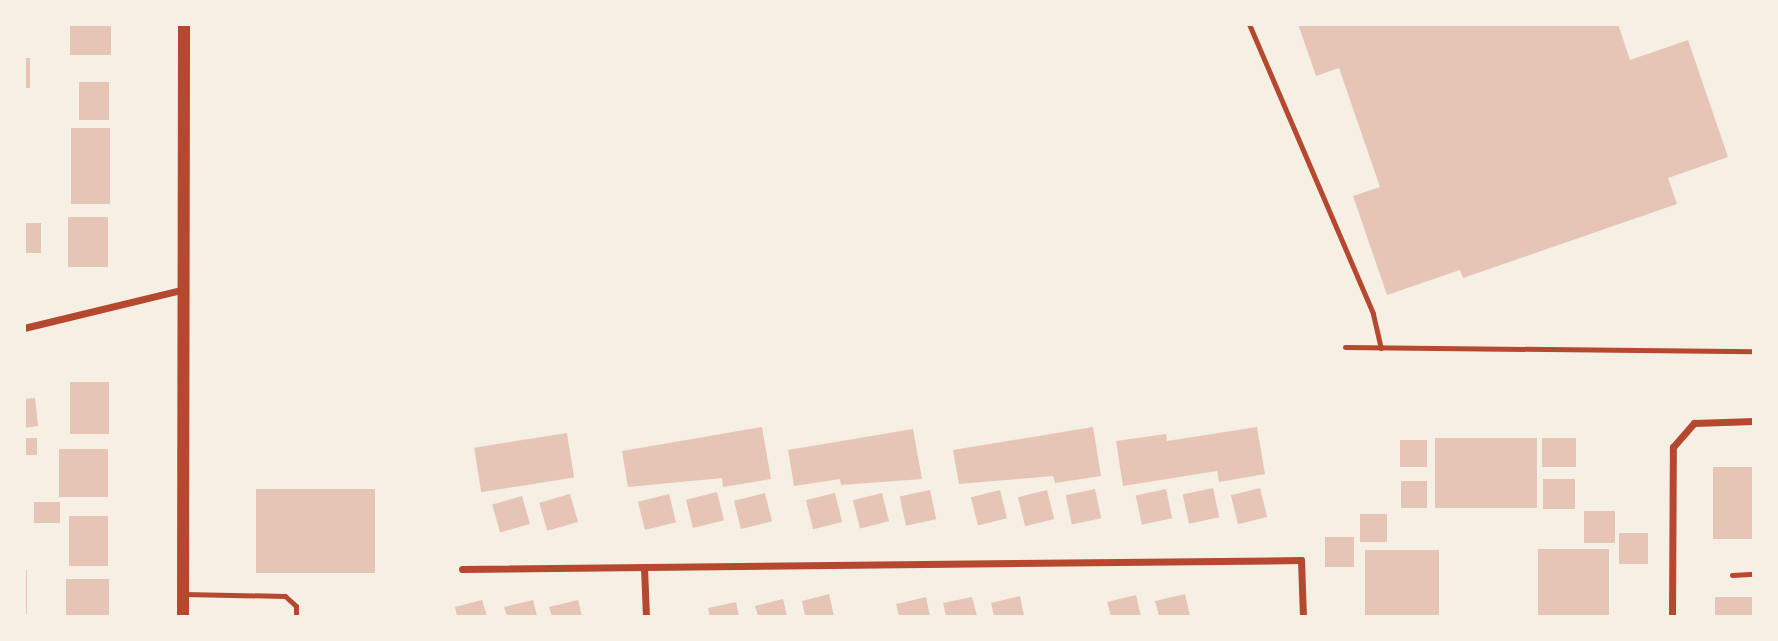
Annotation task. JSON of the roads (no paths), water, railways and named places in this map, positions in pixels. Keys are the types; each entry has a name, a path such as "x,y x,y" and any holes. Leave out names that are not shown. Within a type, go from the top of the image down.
{"street":[{"path":"183,617 180,290 184,24"},
{"path":"24,328 180,290"},
{"path":"1672,617 1673,447 1694,424 1754,421"},
{"path":"462,569 1301,560 1303,617"},
{"path":"644,567 646,617"}],"lane":[{"path":"1249,24 1373,314 1381,348"},
{"path":"1345,347 1754,351"},
{"path":"1732,575 1754,574"},
{"path":"183,594 285,596 296,606 296,617"}]}
